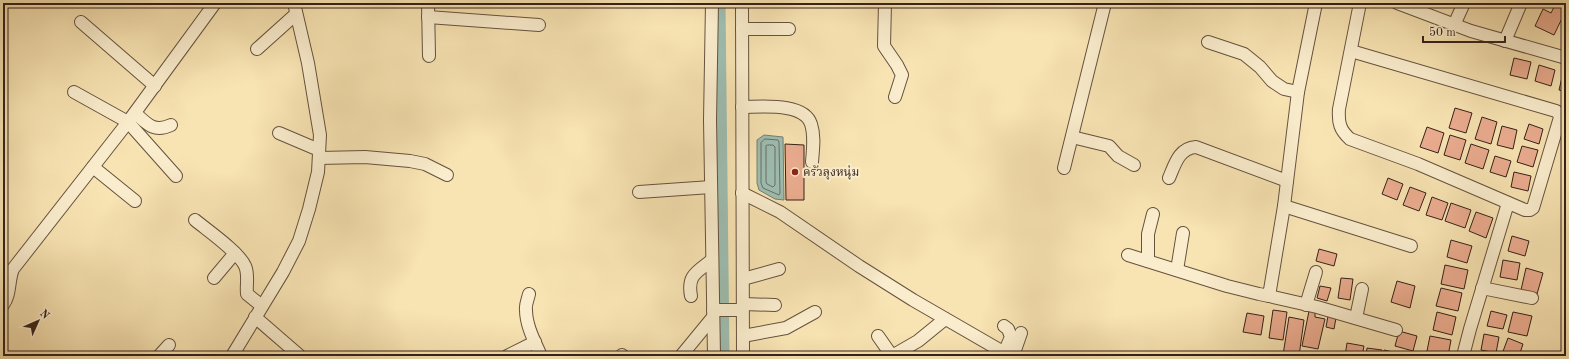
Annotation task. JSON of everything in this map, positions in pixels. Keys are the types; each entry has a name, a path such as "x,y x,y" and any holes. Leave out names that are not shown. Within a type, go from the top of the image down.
{"street":[{"path":"3,305 9,294 6,284 13,269 132,118 215,3"},
{"path":"428,3 429,56"},
{"path":"712,3 710,120 712,260 716,312 714,356"},
{"path":"742,3 742,279 740,308 743,336 743,356"},
{"path":"885,3 884,46 902,75 895,97"},
{"path":"1064,168 1105,3"},
{"path":"1269,296 1284,206 1298,92 1316,3"},
{"path":"1351,51 1556,110 1560,117 1533,208 1528,210 1508,203 1418,164 1350,139 1343,133 1338,120 1360,3"},
{"path":"1397,3 1454,25 1566,58"},
{"path":"1454,25 1464,3"},
{"path":"1505,41 1521,3"},
{"path":"257,49 295,8"},
{"path":"232,356 283,272 299,241 318,172 320,136 308,63 295,8"},
{"path":"428,17 539,25"},
{"path":"81,22 155,86"},
{"path":"742,29 789,29"},
{"path":"1208,42 1244,54 1260,67 1272,81 1284,89 1298,92"},
{"path":"74,92 148,125 158,128 171,125"},
{"path":"742,107 784,108 797,110 805,114 811,123 813,140 812,162"},
{"path":"132,118 176,176"},
{"path":"278,133 319,154 410,161 425,164 447,174"},
{"path":"1072,137 1109,146 1118,156 1134,165"},
{"path":"1169,178 1181,153 1188,147 1196,147 1287,181"},
{"path":"93,167 135,201"},
{"path":"638,192 711,187"},
{"path":"742,194 780,212 859,266 945,319 1009,355"},
{"path":"1463,356 1508,203"},
{"path":"1284,206 1411,246"},
{"path":"1148,261 1148,234 1153,214"},
{"path":"195,220 235,253 245,265 247,272 247,294 262,306"},
{"path":"1177,270 1182,233"},
{"path":"214,278 235,253"},
{"path":"1128,255 1252,293 1306,304 1396,330"},
{"path":"690,296 690,280 696,272 712,260"},
{"path":"742,279 779,269"},
{"path":"1306,304 1316,272"},
{"path":"1482,288 1532,298"},
{"path":"1356,318 1362,289"},
{"path":"529,294 525,309 528,322 541,356"},
{"path":"681,356 716,312 775,305"},
{"path":"743,336 786,328 815,312"},
{"path":"255,317 300,356"},
{"path":"878,336 892,356 918,341 945,319"},
{"path":"1004,326 1008,329 1011,337 1009,355"},
{"path":"1009,355 1021,333"},
{"path":"507,356 535,342"},
{"path":"159,356 169,345"}],"water":[{"path":"764,135 783,137 784,200 775,199 759,190 757,183 757,140"}],"building":[{"path":"1556,3 1566,3 1566,10 1554,35 1535,26 1543,9 1551,13"},
{"path":"1514,58 1531,62 1527,79 1510,75"},
{"path":"1539,65 1555,70 1551,86 1535,81"},
{"path":"1563,73 1566,74 1566,92 1559,90"},
{"path":"1455,108 1472,113 1466,133 1449,128"},
{"path":"1482,117 1497,122 1491,144 1475,139"},
{"path":"1529,124 1543,129 1539,144 1524,139"},
{"path":"1502,126 1517,130 1513,149 1497,145"},
{"path":"1427,127 1444,133 1438,153 1420,147"},
{"path":"1450,135 1466,140 1460,160 1444,155"},
{"name":"ครัวลุงหนุ่ม","path":"785,144 804,145 804,200 786,200"},
{"path":"1471,144 1489,150 1483,169 1465,163"},
{"path":"1522,146 1538,150 1533,167 1517,162"},
{"path":"1495,156 1511,161 1506,177 1490,172"},
{"path":"1514,172 1531,176 1528,191 1511,187"},
{"path":"1388,178 1403,184 1397,200 1382,194"},
{"path":"1410,187 1426,193 1419,211 1403,205"},
{"path":"1432,197 1448,203 1442,220 1426,215"},
{"path":"1451,203 1471,210 1465,228 1445,221"},
{"path":"1476,212 1493,218 1486,238 1469,231"},
{"path":"1512,236 1529,241 1525,256 1508,251"},
{"path":"1451,240 1472,246 1467,263 1447,257"},
{"path":"1319,249 1337,254 1334,266 1316,261"},
{"path":"1503,260 1520,263 1517,280 1500,277"},
{"path":"1445,265 1468,270 1464,289 1441,284"},
{"path":"1526,268 1543,273 1537,294 1521,290"},
{"path":"1341,278 1353,279 1350,300 1338,298"},
{"path":"1397,281 1415,286 1410,308 1391,302"},
{"path":"1320,286 1331,288 1327,301 1317,298"},
{"path":"1441,288 1462,293 1458,311 1436,306"},
{"path":"1273,310 1287,312 1283,340 1269,338"},
{"path":"1309,311 1315,312 1315,317 1325,319 1318,349 1302,346"},
{"path":"1491,311 1507,315 1503,329 1487,326"},
{"path":"1437,312 1456,317 1452,335 1433,330"},
{"path":"1513,312 1532,316 1527,336 1508,332"},
{"path":"1247,313 1264,316 1261,335 1243,332"},
{"path":"1328,316 1336,318 1334,329 1326,327"},
{"path":"1289,317 1304,320 1299,356 1283,355"},
{"path":"1399,331 1417,336 1413,351 1395,346"},
{"path":"1484,334 1499,337 1496,353 1481,350"},
{"path":"1430,336 1451,340 1448,356 1426,356"},
{"path":"1508,338 1523,344 1519,356 1507,356 1502,354"},
{"path":"1347,343 1364,346 1362,356 1345,356"},
{"path":"1367,348 1382,350 1381,356 1366,356"},
{"path":"1384,350 1393,352 1392,356 1383,356"},
{"path":"1219,353 1239,354 1239,356 1219,356"}],"waterway":[{"path":"720,3 724,356"}],"place":[{"name":"ครัวลุงหนุ่ม","path":"795,172"}]}
